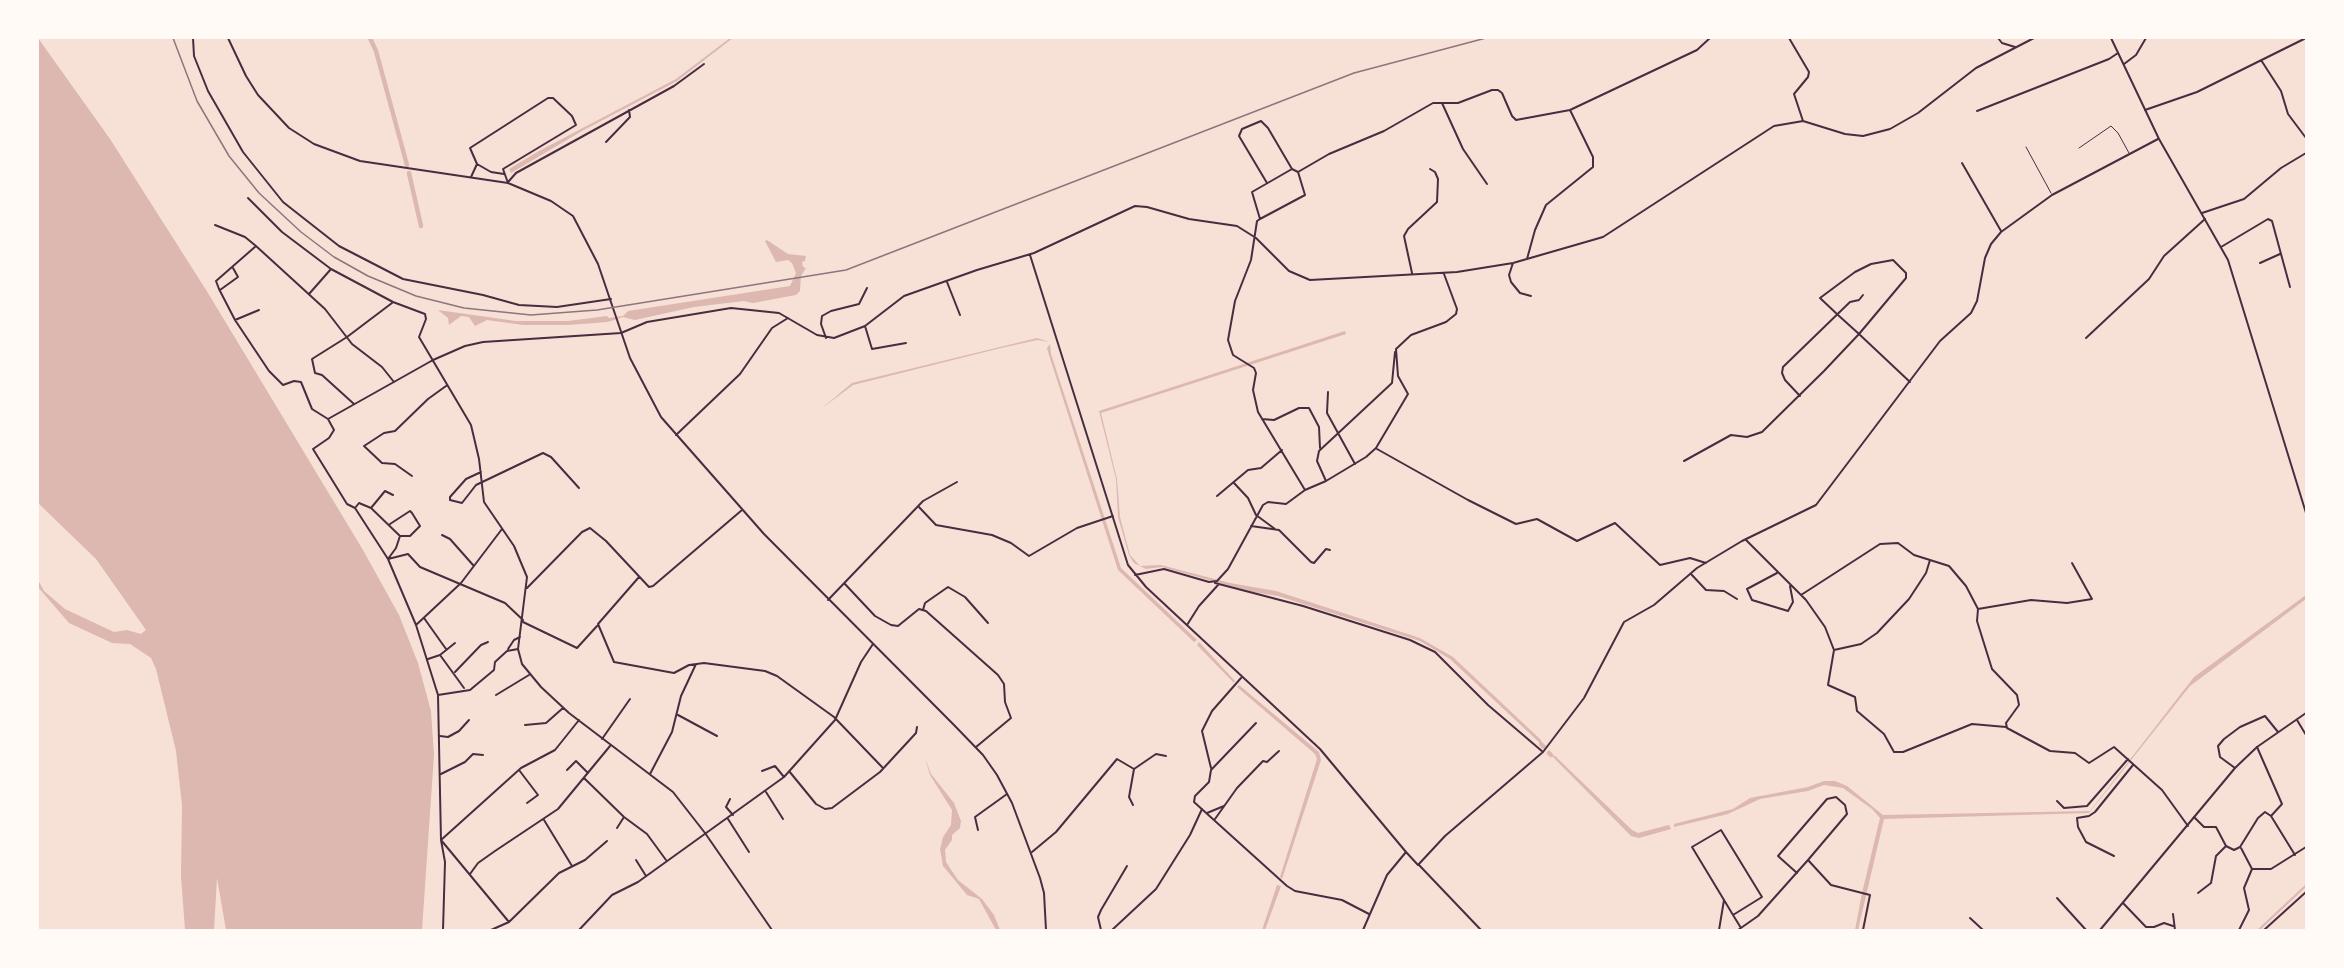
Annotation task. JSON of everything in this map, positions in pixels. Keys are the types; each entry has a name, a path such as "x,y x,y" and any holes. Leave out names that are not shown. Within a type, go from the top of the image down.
{"street":[{"path":"193,38 194,56 208,91 243,153 283,202 339,246 402,279 483,295 519,305 557,307 611,299"},
{"path":"228,38 258,95 289,128 314,144 360,161 509,182 551,201 573,216 587,240 611,299 621,333 652,403 676,435 742,510 828,600 976,747 1007,794 1032,852 1044,892 1046,930"},
{"path":"1298,172 1329,154 1384,131 1427,106 1442,103 1458,104 1496,89 1502,93 1516,120 1570,110 1697,50 1710,38"},
{"path":"1791,38 1809,75 1794,94 1803,121"},
{"path":"1998,38 2007,46 2014,47"},
{"path":"328,419 433,360 465,346 483,342 621,333 647,322 716,309 771,312 788,318 826,338 865,326 904,296 1030,254 1136,206 1189,219 1237,226 1256,238 1289,271 1302,278 1328,280 1412,273 1444,273 1527,260 1603,237 1765,131 1782,124 1803,121 1845,134 1875,134 1902,124 1977,68 2034,38"},
{"path":"2111,38 2159,139 2233,272 2307,513"},
{"path":"2124,64 2136,55 2146,38"},
{"path":"2145,110 2180,99 2306,38"},
{"path":"1977,111 2109,59 2118,53"},
{"path":"2261,60 2281,91 2288,114 2307,138"},
{"path":"509,182 516,173 674,86 704,64"},
{"path":"504,174 491,172 477,164 470,150 472,145 548,98 555,100 576,120 575,126 505,167 502,170 509,182"},
{"path":"1442,103 1463,149 1487,184"},
{"path":"606,142 631,115 629,109"},
{"path":"1527,260 1535,230 1546,205 1593,167 1593,157 1570,110"},
{"path":"1267,183 1239,136 1242,129 1264,122 1292,169 1298,172 1305,195 1257,221 1256,238 1248,269 1235,301 1228,340 1233,355 1252,365 1256,373 1253,385 1254,400 1262,419 1305,490"},
{"path":"1418,864 1444,836 1543,752 1584,698 1624,622 1654,605 1706,563 1816,505 1940,341 1971,313 1977,301 1985,258 1991,244 2001,232 2052,195 2159,139"},
{"path":"2202,213 2244,199 2281,168 2307,153"},
{"path":"1962,163 2001,232"},
{"path":"471,177 477,164"},
{"path":"1260,219 1252,192 1292,169"},
{"path":"1412,273 1404,236 1408,229 1437,202 1438,179 1436,172 1430,169"},
{"path":"248,198 275,225 331,269 393,302 425,314 426,320 419,337 471,425 481,472 484,502 523,564 527,588 518,649 522,664 529,675 563,708 673,792 705,833 772,930"},
{"path":"2086,338 2149,279 2164,256 2205,219"},
{"path":"2221,247 2268,219 2274,227 2290,287"},
{"path":"215,225 245,237 256,246 326,309 347,337 382,367 394,382"},
{"path":"256,246 216,282 235,320 279,383 301,382 312,408 328,419 334,434 313,449 347,504 355,507 388,560 416,625 438,695 441,840 445,862 443,930"},
{"path":"1030,254 1125,560 1135,575 1241,678 1320,749 1406,852 1481,930"},
{"path":"2260,263 2280,254"},
{"path":"1684,461 1731,435 1754,436 1762,432 1859,334 1907,274 1896,261 1889,260 1871,264 1820,298 1859,334 1910,382"},
{"path":"1513,263 1509,275 1511,282 1520,293 1531,296"},
{"path":"220,291 238,277 233,268"},
{"path":"309,294 331,269"},
{"path":"1321,449 1392,383 1396,349 1405,338 1446,322 1456,314 1457,309 1444,273"},
{"path":"947,282 960,315"},
{"path":"826,338 821,324 822,316 831,311 859,304 867,288"},
{"path":"1800,396 1785,380 1782,373 1783,367 1852,301 1859,300 1863,295"},
{"path":"354,404 312,369 312,359 347,337 393,302"},
{"path":"235,320 259,310"},
{"path":"676,435 740,374 772,328 788,318"},
{"path":"865,326 872,349 906,343"},
{"path":"1213,582 1220,580 1256,515 1266,503 1286,504 1305,490 1355,464 1376,448 1391,421 1403,407 1408,394 1398,376 1396,349"},
{"path":"412,476 395,464 382,463 364,446 384,433 395,431 428,399 446,386"},
{"path":"1328,392 1325,406 1337,434 1355,464"},
{"path":"1262,419 1274,420 1299,408 1309,408 1320,427 1321,449 1317,461 1326,481"},
{"path":"1376,448 1468,500 1516,524 1537,519 1577,541 1615,523 1660,565 1689,558 1706,563"},
{"path":"1217,496 1249,469 1261,468 1268,464 1282,450"},
{"path":"481,472 466,479 450,500 462,503 470,491 482,482 543,453 551,457 579,488"},
{"path":"828,600 918,506 936,491 957,482"},
{"path":"1234,483 1248,498 1256,515 1281,532 1311,562 1314,562 1326,549 1330,550"},
{"path":"371,508 385,491 393,495"},
{"path":"355,507 360,503 371,508 400,536"},
{"path":"918,506 936,525 992,535 1011,543 1029,556 1077,528 1113,516"},
{"path":"527,588 582,532 590,528 606,541 639,577 649,586 653,586 742,510"},
{"path":"390,524 406,513 412,513 420,526 410,536 400,536"},
{"path":"1251,526 1276,530"},
{"path":"416,625 460,583 502,529"},
{"path":"442,535 450,539 473,565"},
{"path":"388,560 400,536"},
{"path":"1746,540 1801,595 1825,627 1833,651 1828,685 1855,697 1857,711 1884,734 1894,752 1899,753 1972,724 2006,727 2050,751 2075,753 2089,763 2111,747 2165,794 2188,826"},
{"path":"1801,595 1881,544 1898,543 1914,555 1949,566 1957,573 1978,609 1977,623 1992,669 2013,689 2019,701 2006,727"},
{"path":"388,560 408,554 420,567 505,603 523,621 577,648 639,577"},
{"path":"1833,651 1861,644 1877,633 1909,599 1926,573 1930,560"},
{"path":"1978,609 2031,600 2067,603 2092,599 2072,563"},
{"path":"1135,575 1164,569 1294,603 1410,640 1435,652 1488,705 1543,752"},
{"path":"1778,573 1747,589 1752,600 1760,600 1767,606 1789,610 1793,598 1789,584"},
{"path":"1691,574 1706,590 1724,591 1737,599"},
{"path":"844,583 876,616 891,625 898,626 917,610 923,610 993,669 1004,684 1005,702 1011,718 976,747"},
{"path":"1187,625 1213,590 1221,585"},
{"path":"923,610 925,603 948,587 963,595 988,623"},
{"path":"424,618 446,649"},
{"path":"598,624 614,662 674,673 696,663 765,671 777,676 835,720 882,767"},
{"path":"438,695 470,690 494,670 495,662 507,651 514,640 520,637"},
{"path":"455,672 481,645 488,642"},
{"path":"428,659 440,655 455,643"},
{"path":"579,930 591,921 603,903 728,819 784,777 835,720 861,662 873,644"},
{"path":"507,651 518,649"},
{"path":"440,655 455,672 465,689"},
{"path":"650,774 672,732 681,696 696,663"},
{"path":"496,695 529,675"},
{"path":"1241,678 1212,711 1202,731 1211,770 1209,782 1195,796 1194,802 1278,879 1295,891 1327,895 1369,914"},
{"path":"602,739 630,699"},
{"path":"525,725 546,723 563,708"},
{"path":"678,715 717,736"},
{"path":"2100,930 2235,768 2257,747 2307,715"},
{"path":"2235,768 2220,757 2217,746 2224,739 2240,727 2265,716 2278,732"},
{"path":"440,736 447,737 459,731 469,720"},
{"path":"441,840 519,770 555,750 579,720"},
{"path":"2297,720 2307,735"},
{"path":"1211,770 1256,723"},
{"path":"789,771 816,804 829,809 867,783 916,733 917,728"},
{"path":"470,874 478,863 558,809 611,746"},
{"path":"2257,747 2282,804 2271,816"},
{"path":"1215,819 1263,761 1267,762 1279,751"},
{"path":"1133,806 1129,797 1134,769 1156,753 1166,756"},
{"path":"441,774 465,762 473,754 483,755"},
{"path":"1032,852 1056,832 1117,759 1134,769"},
{"path":"2057,801 2064,808 2087,806 2127,759"},
{"path":"567,770 576,761 588,773"},
{"path":"2114,856 2086,842 2078,827 2077,818 2089,816 2095,812 2133,765"},
{"path":"762,771 775,766 784,777"},
{"path":"519,770 538,795 527,803"},
{"path":"584,778 624,817 647,834 666,860"},
{"path":"766,792 783,819"},
{"path":"978,830 975,817 1007,794"},
{"path":"1733,915 1762,897 1721,830 1692,847 1740,929 1758,916 1809,860 1847,814 1845,805 1836,797 1827,799 1778,856 1797,873"},
{"path":"730,799 726,807 733,815"},
{"path":"1207,813 1224,806"},
{"path":"1112,930 1156,889 1190,835 1202,808"},
{"path":"2194,818 2204,827 2216,827 2226,846 2232,850 2240,847 2258,818 2265,812 2271,816 2295,855"},
{"path":"617,828 624,817"},
{"path":"728,819 749,852"},
{"path":"544,820 572,866"},
{"path":"441,840 509,922"},
{"path":"491,930 509,922 559,873 585,860 607,841"},
{"path":"2198,893 2211,883 2216,856 2226,846"},
{"path":"2240,847 2252,869"},
{"path":"2252,869 2271,869 2307,847"},
{"path":"1363,930 1387,875 1406,852"},
{"path":"636,860 646,876"},
{"path":"1809,860 1831,885 1870,895 1863,930"},
{"path":"1101,930 1098,916 1127,866"},
{"path":"2239,930 2249,910 2244,884 2252,869"},
{"path":"2264,930 2307,892"},
{"path":"2057,898 2086,930"},
{"path":"1719,930 1724,900"},
{"path":"2123,903 2146,927 2164,923 2174,928"},
{"path":"2173,914 2174,928"},
{"path":"1970,918 1983,930"}],"lane":[{"path":"2079,148 2111,126 2118,133 2130,154"},
{"path":"2026,147 2052,195"}],"shaded area":[{"path":"38,38 110,139 208,293 363,550 399,615 418,663 431,711 434,755 422,930 226,930 217,878 214,930 185,930 181,876 182,805 176,751 156,669 151,658 130,644 112,643 69,623 38,587 38,580 44,591 65,609 114,632 127,630 141,634 146,630 96,559 38,503"},
{"path":"733,38 677,81 582,131 511,173 509,169 539,151 676,79"},
{"path":"767,240 788,254 806,256 805,261 802,262 803,267 806,268 801,276 800,291 796,295 753,303 744,301 694,307 635,320 623,317 608,322 568,325 523,325 487,320 475,326 469,317 461,316 449,325 448,318 438,310 516,321 568,321 623,316 628,311 790,286 796,273 792,263 788,260 776,262 765,241"},
{"path":"1345,331 1346,334 1101,413 1117,479 1120,517 1130,555 1140,566 1134,563 1129,555 1118,517 1116,479 1099,411"},
{"path":"1037,338 1049,342 1037,340 853,385 821,409 852,383"},
{"path":"1050,344 1051,354 1121,568 1197,640 1194,642 1118,570 1049,355 1047,348"},
{"path":"1161,565 1230,583 1276,591 1420,638 1453,657 1541,740 1541,744 1450,659 1420,641 1278,596 1252,592 1162,567 1146,569 1140,566"},
{"path":"2306,595 2306,599 2190,686 2089,813 1884,819 1858,930 1855,930 1862,893 1880,818 1872,809 1843,788 1824,785 1808,791 1760,799 1728,814 1674,827 1674,824 1733,809 1750,798 1808,787 1824,781 1835,781 1847,786 1883,815 2090,811 2194,677"},
{"path":"1199,642 1235,681 1234,683 1197,645"},
{"path":"1239,685 1319,752 1321,760 1282,879 1280,877 1317,759 1315,754 1237,687"},
{"path":"1551,755 1555,756 1632,830 1638,833 1669,825 1671,829 1639,838 1631,836"},
{"path":"925,758 931,774 954,803 961,821 960,828 952,835 952,840 945,850 946,862 958,880 982,899 994,915 1000,930 996,930 979,899 967,895 943,866 940,849 943,837 951,825 952,810 930,775"},
{"path":"2306,884 2306,887 2260,930 2257,930"},
{"path":"1277,885 1281,886 1265,930 1262,930"}],"waterway":[{"path":"370,38 376,51 407,165"},
{"path":"409,173 421,226"},
{"path":"1541,744 1544,747"}],"railway":[{"path":"173,38 197,101 229,156 259,193 301,232 334,257 368,276 416,296 464,308 531,315 597,310 846,270 1354,73 1486,38"}]}
